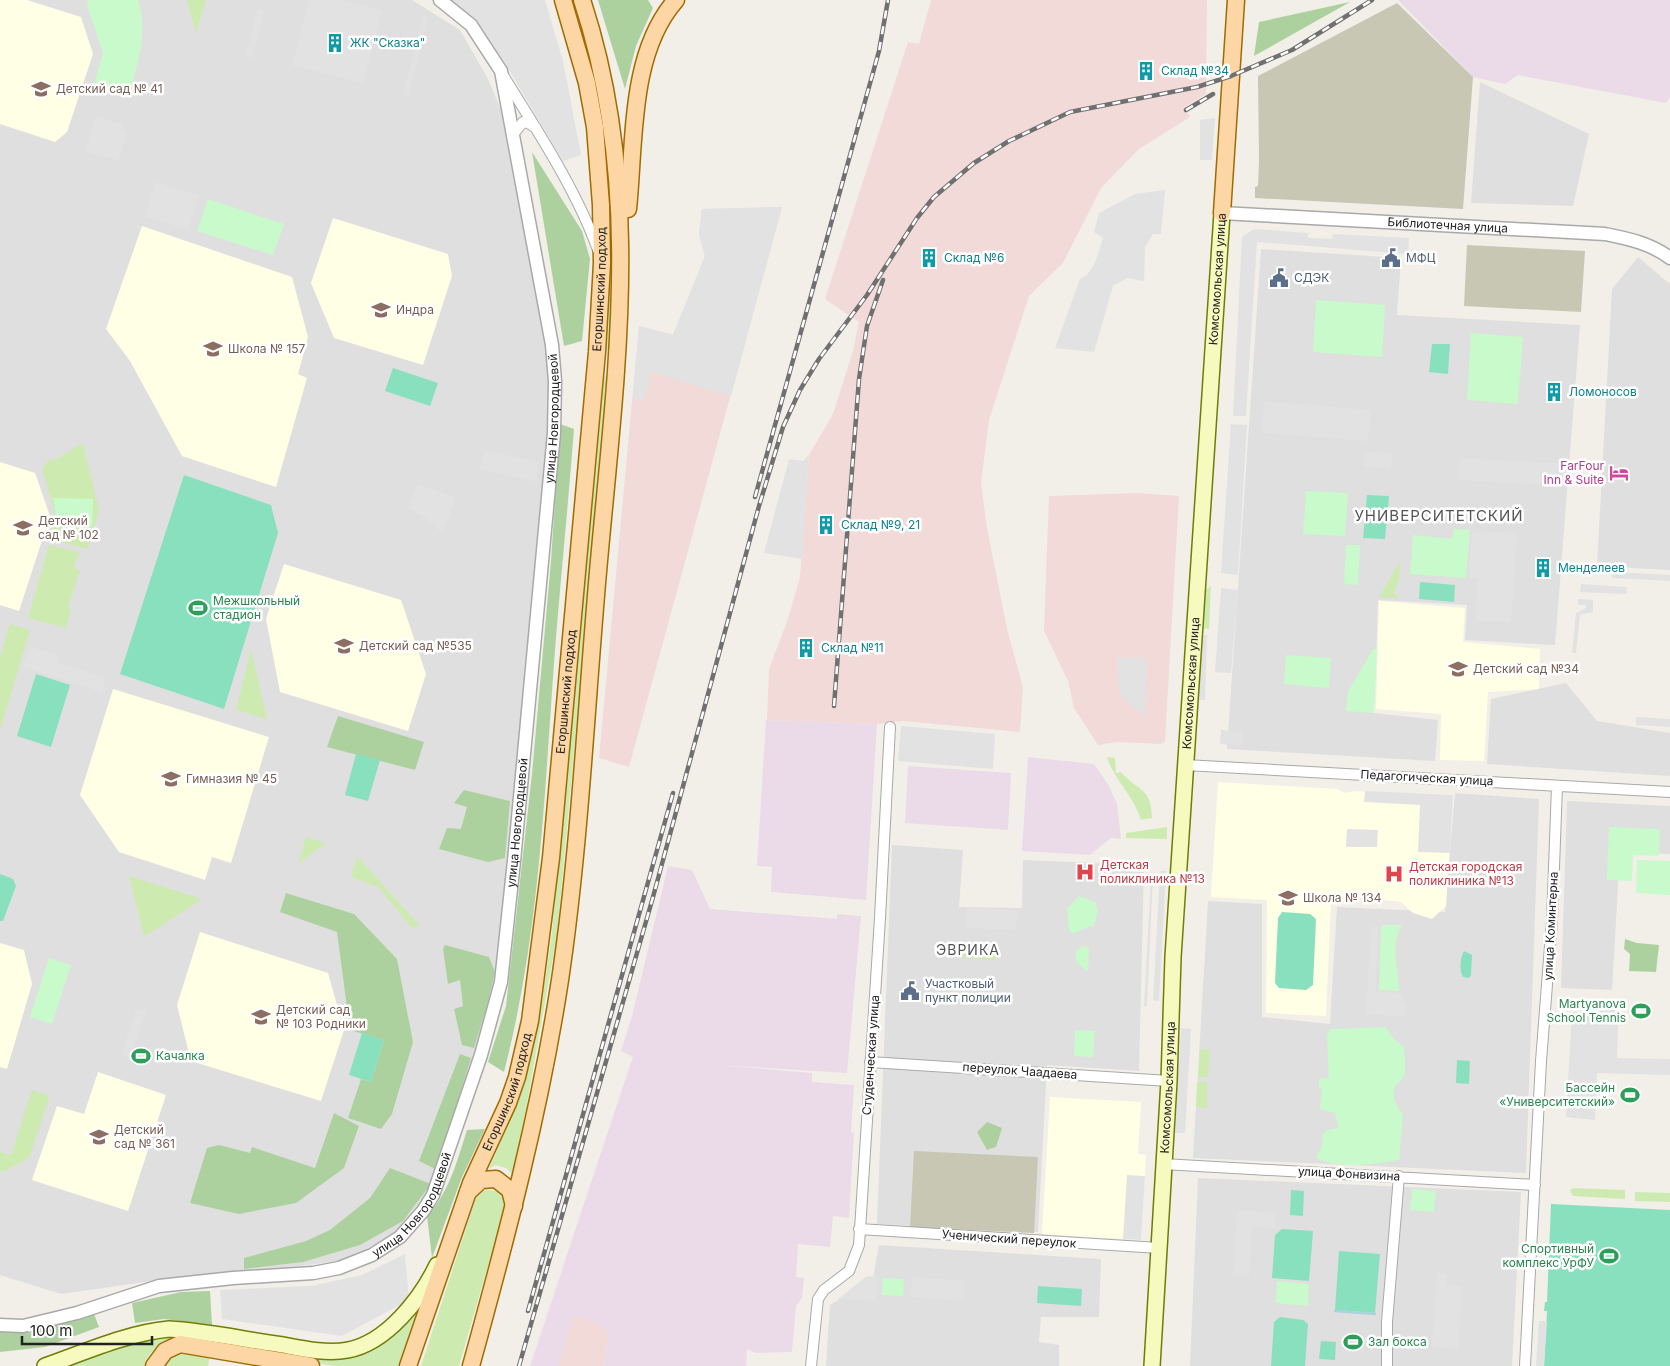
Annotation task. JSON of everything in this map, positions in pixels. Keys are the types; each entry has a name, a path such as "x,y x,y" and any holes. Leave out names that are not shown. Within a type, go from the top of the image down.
{"main road":[{"name":"Егоршинский подход","path":"408,1366 451,1235 508,1103 517,1077 530,1021 551,858 597,352 602,263 601,206 595,127 587,84 563,0"},
{"name":"Егоршинский подход","path":"471,1366 514,1211 554,1015 570,900 616,375 622,266 620,205 612,125 604,81 582,0"},
{"path":"622,266 638,97 643,66 653,36 676,0"},
{"name":"Комсомольская улица","path":"1152,1366 1169,1080 1173,957 1236,0"},
{"path":"466,1197 476,1182 496,1179 510,1190 514,1200 514,1211"},
{"path":"45,1366 113,1342 169,1329 324,1351 353,1349 389,1328 412,1306 429,1281 451,1235"},
{"path":"154,1366 165,1351 180,1344 311,1366"}],"street":[{"name":"улица Новгородцевой","path":"0,1325 23,1326 77,1313 159,1286 233,1278 313,1273 356,1263 400,1237 423,1211 441,1178 481,1055 501,982 554,434 555,380 552,346 514,133 501,72 471,25 440,0"},
{"path":"501,72 537,129 591,230 602,263"},
{"path":"514,133 523,122 537,129"},
{"name":"Библиотечная улица","path":"1222,213 1605,234 1645,243 1658,248 1670,258"},
{"name":"Студенческая улица","path":"811,1366 818,1299 824,1290 852,1266 859,1245 890,728"},
{"name":"Педагогическая улица","path":"1185,765 1670,792"},
{"name":"улица Коминтерна","path":"1526,1366 1541,1061 1552,921 1557,786"},
{"name":"переулок Чаадаева","path":"870,1062 1169,1080"},
{"name":"улица Фонвизина","path":"1163,1164 1535,1185"},
{"path":"1387,1366 1387,1322 1399,1176"},
{"name":"Ученический переулок","path":"859,1229 1159,1248"}],"shaded area":[{"path":"0,0 412,0 460,30 488,79 506,122 548,362 549,428 496,984 479,1044 431,1191 400,1229 365,1250 337,1261 247,1273 159,1280 61,1294 0,1275"},
{"name":"Детский сад № 41","path":"0,0 27,0 81,17 93,54 67,132 55,142 0,124"},
{"path":"309,0 342,0 382,10 363,83 292,65"},
{"path":"449,0 545,0 563,61 581,155 563,161 505,63 475,20"},
{"path":"931,0 1207,0 1206,94 1185,107 1190,117 1139,149 1101,188 1063,263 1029,296 989,420 981,483 987,528 1007,629 1023,687 1020,732 903,721 877,724 767,720 769,669 788,619 800,577 809,455 833,414 853,351 859,322 825,299 908,42 919,44"},
{"path":"1398,0 1670,0 1670,97 1666,103 1518,75 1505,84 1473,77"},
{"path":"1397,3 1473,77 1463,209 1255,198 1255,187 1258,186 1259,162 1258,76"},
{"path":"258,9 265,11 252,58 246,56"},
{"path":"423,16 428,18 408,97 403,95"},
{"path":"1480,82 1589,134 1573,206 1471,203"},
{"path":"96,116 121,124 127,133 118,161 85,151"},
{"path":"1215,118 1212,160 1200,160 1200,120"},
{"path":"156,182 199,196 188,230 145,216"},
{"path":"1165,190 1161,234 1153,234 1145,247 1144,281 1127,278 1113,286 1094,352 1055,348 1080,279 1087,275 1095,263 1103,238 1094,232 1099,213 1135,194"},
{"path":"782,207 629,767 599,758 639,326 673,335 705,256 699,234 702,209"},
{"path":"782,207 731,396 652,372 644,400 633,398 639,326 673,335 705,256 699,234 702,209"},
{"name":"Индра","path":"333,218 448,254 452,276 423,365 334,338 311,283"},
{"name":"Школа № 157","path":"142,226 292,277 308,337 298,374 307,378 276,487 182,456 130,361 106,329"},
{"path":"1254,229 1308,233 1308,238 1332,239 1333,234 1409,238 1408,254 1257,242 1246,416 1233,416 1242,237"},
{"path":"1467,245 1585,251 1581,312 1464,306"},
{"path":"1261,249 1401,258 1397,315 1580,325 1555,645 1465,640 1467,605 1378,600 1374,713 1438,720 1435,761 1227,749"},
{"path":"1638,257 1670,284 1670,570 1597,566 1612,289"},
{"path":"1264,401 1371,410 1368,441 1262,433"},
{"path":"1231,424 1247,425 1238,575 1221,573"},
{"path":"485,450 538,462 537,482 479,469"},
{"path":"1365,451 1393,454 1391,469 1363,466"},
{"path":"809,455 802,559 764,553 789,459 803,461"},
{"path":"1460,458 1568,464 1567,486 1458,480"},
{"name":"Детский сад № 102","path":"0,462 35,473 50,516 19,611 0,605"},
{"path":"418,484 456,498 442,533 425,517 407,509"},
{"path":"1138,493 1179,496 1165,741 1161,744 1117,742 1098,745 1074,708 1068,681 1044,631 1049,496"},
{"path":"1472,531 1517,533 1511,622 1475,621 1478,579 1469,579"},
{"name":"Детский сад №535","path":"284,564 401,600 426,674 408,731 280,692 266,619"},
{"path":"1613,572 1670,575 1670,581 1612,578"},
{"path":"1581,584 1627,587 1626,594 1580,592"},
{"path":"1221,588 1238,590 1231,673 1215,672"},
{"path":"1578,599 1593,600 1593,612 1580,615 1576,653 1572,653 1576,613 1586,608 1586,605 1578,605"},
{"name":"Детский сад №34","path":"1379,601 1465,608 1463,642 1540,649 1539,689 1488,692 1484,761 1440,760 1441,714 1376,709"},
{"path":"1201,635 1207,635 1205,700 1193,700"},
{"path":"30,647 58,655 56,662 106,678 102,692 23,667"},
{"path":"1117,657 1147,658 1145,717 1120,696"},
{"path":"1566,683 1597,721 1670,733 1670,776 1487,764 1491,699"},
{"name":"Гимназия № 45","path":"113,689 269,737 231,863 212,857 205,880 119,852 80,795"},
{"path":"1636,717 1670,719 1670,727 1636,725"},
{"path":"766,720 877,724 866,900 771,892 772,867 757,866"},
{"path":"901,726 995,734 993,769 898,761"},
{"path":"1221,730 1243,732 1242,746 1220,744"},
{"path":"1028,757 1094,764 1109,786 1117,804 1121,839 1111,838 1090,855 1022,851"},
{"path":"908,766 1011,773 1008,830 905,823"},
{"name":"Школа № 134","path":"1218,782 1337,789 1345,793 1354,791 1453,795 1446,906 1432,919 1413,913 1401,902 1338,895 1335,901 1331,901 1326,1016 1266,1013 1267,900 1211,897"},
{"path":"1365,791 1453,795 1450,853 1418,852 1420,805 1364,802"},
{"path":"1455,793 1539,799 1526,1173 1193,1158 1208,901 1262,904 1262,1017 1330,1024 1337,907 1445,912"},
{"path":"1567,801 1670,806 1670,854 1620,852 1612,990 1561,988"},
{"path":"1347,829 1378,830 1377,847 1346,847"},
{"path":"892,845 963,850 959,907 1022,908 1023,860 1144,865 1139,1071 1047,1065 1038,1232 877,1224"},
{"path":"668,866 692,870 710,909 837,919 837,914 861,916 847,1073 719,1065 812,1073 812,1082 854,1085 851,1132 854,1133 849,1218 833,1216 830,1247 798,1244 796,1277 804,1278 802,1298 796,1306 792,1352 756,1353 747,1349 746,1366 604,1366 609,1333 600,1324 574,1316 558,1366 530,1366 633,1057 621,1051 632,1016"},
{"path":"1160,871 1166,871 1159,1001 1153,1000"},
{"path":"1151,876 1153,876 1147,1006 1144,1006"},
{"path":"967,908 1017,910 1016,930 966,928"},
{"path":"1378,926 1376,991 1399,993 1406,1005 1406,1017 1366,1014 1371,927"},
{"name":"Детский сад № 103 Родники","path":"200,932 328,973 344,1030 321,1101 191,1061 177,1005"},
{"path":"0,943 24,950 32,984 7,1069 0,1067"},
{"path":"1602,1001 1619,1002 1617,1058 1670,1059 1670,1075 1597,1073 1595,1120 1566,1117 1572,1012 1600,1014"},
{"path":"137,1008 146,1011 131,1058 121,1055"},
{"path":"1181,1028 1191,1029 1185,1133 1175,1133"},
{"name":"Детский сад № 361","path":"98,1072 166,1095 128,1211 32,1180 57,1106 84,1114"},
{"path":"1050,1097 1141,1102 1138,1154 1146,1155 1141,1240 1042,1234"},
{"path":"914,1151 1038,1157 1034,1233 910,1227"},
{"path":"1127,1175 1145,1176 1141,1240 1123,1239"},
{"path":"1198,1178 1521,1192 1512,1366 1190,1366"},
{"path":"1237,1210 1276,1213 1275,1228 1252,1227 1249,1276 1233,1275"},
{"path":"879,1245 1101,1259 1099,1317 1041,1317 1039,1342 1059,1345 1059,1366 826,1366 830,1305 873,1278"},
{"path":"405,1254 409,1300 342,1336 222,1319 220,1290 311,1286 362,1275"},
{"path":"1437,1273 1447,1274 1447,1285 1462,1286 1458,1349 1432,1347"},
{"path":"867,1276 878,1277 876,1301 838,1299"},
{"path":"912,1277 965,1281 963,1301 911,1297"},
{"path":"573,1315 600,1324 609,1333 604,1366 558,1366"},
{"path":"1539,1321 1547,1321 1544,1366 1536,1366"}],"green space":[{"path":"89,0 138,0 141,12 142,37 128,98 93,88 103,53 87,5"},
{"path":"187,0 206,0 196,33"},
{"path":"570,0 578,0 596,64 615,194 611,350 604,349 610,254"},
{"path":"598,0 648,0 653,8 636,46 625,89"},
{"path":"1350,2 1254,56 1259,22"},
{"path":"532,152 582,231 590,259 582,341 564,346"},
{"path":"208,199 284,224 273,255 197,231"},
{"path":"1316,300 1385,305 1382,357 1313,352"},
{"path":"1471,333 1523,337 1518,404 1467,400"},
{"path":"1432,344 1450,344 1448,374 1429,372"},
{"path":"393,368 438,383 430,406 385,391"},
{"path":"601,376 609,377 557,935 514,1176 506,1168 495,1165 489,1169 521,1092 540,1014 552,933"},
{"path":"560,424 574,429 543,818 533,920 516,1021 504,1072 488,1062 506,1006 532,774 551,561"},
{"path":"83,443 99,510 88,549 51,540 56,517 42,468 51,458 53,461"},
{"name":"Межшкольный стадион","path":"184,475 271,505 278,533 224,709 120,674"},
{"path":"1306,491 1348,493 1345,536 1303,534"},
{"path":"1367,495 1389,496 1385,539 1363,538"},
{"path":"53,498 93,499 92,527 57,521"},
{"path":"1454,529 1470,530 1466,578 1410,574 1413,535 1452,539"},
{"path":"49,545 79,552 74,568 80,571 68,607 71,610 66,628 28,618"},
{"path":"1346,545 1360,545 1358,585 1344,584"},
{"path":"1400,561 1399,578 1394,593 1398,598 1379,597"},
{"path":"1420,582 1455,585 1454,602 1419,599"},
{"path":"1211,586 1209,629 1201,628 1204,591"},
{"path":"10,624 30,630 0,731 0,657"},
{"path":"251,649 267,719 236,710"},
{"path":"1373,649 1377,649 1374,713 1346,711 1348,692"},
{"path":"1286,655 1331,658 1329,688 1284,684"},
{"path":"36,674 70,685 51,747 17,736"},
{"path":"338,716 424,742 415,770 327,747"},
{"path":"356,754 380,760 368,801 345,795"},
{"path":"1107,757 1115,758 1116,773 1121,772 1147,795 1152,818 1141,820 1134,803 1114,773"},
{"path":"464,790 510,801 505,858 488,862 439,849 447,828 461,829 467,807 454,803"},
{"path":"1167,827 1167,839 1126,838 1126,833"},
{"path":"1609,827 1660,829 1659,856 1633,855 1632,881 1607,880"},
{"path":"306,837 326,843 298,864"},
{"path":"357,856 419,925 413,929 378,887 351,877"},
{"path":"1637,860 1670,861 1670,895 1636,893"},
{"path":"0,874 13,879 16,886 3,921 0,921"},
{"path":"129,876 202,899 144,937"},
{"path":"286,893 354,914 397,959 413,1042 392,1114 381,1129 348,1118 361,1079 371,1082 384,1040 350,1030 337,932 280,912"},
{"path":"1079,896 1095,902 1098,911 1093,927 1090,926 1072,934 1069,930 1067,909"},
{"path":"1282,912 1310,914 1316,919 1313,985 1306,990 1279,988 1275,983 1278,918"},
{"path":"1381,925 1402,925 1398,933 1395,949 1399,991 1379,990"},
{"path":"1625,939 1637,943 1659,945 1656,972 1629,971 1630,954 1624,949"},
{"path":"445,945 489,957 495,972 474,1048 462,1045 454,1009 463,1006 460,980 448,984 443,949"},
{"path":"1083,946 1089,948 1088,969 1086,971 1076,961 1076,951"},
{"path":"958,950 995,952 995,960 958,957"},
{"path":"1464,951 1472,955 1471,975 1469,978 1463,977 1461,971 1461,960"},
{"path":"49,958 71,965 52,1024 30,1017"},
{"path":"1385,1027 1393,1038 1404,1047 1405,1072 1402,1080 1394,1089 1394,1097 1403,1115 1399,1160 1346,1165 1335,1164 1316,1158 1323,1143 1322,1135 1327,1130 1339,1128 1335,1113 1320,1109 1322,1088 1319,1087 1319,1079 1329,1078 1327,1036 1330,1029"},
{"path":"1075,1030 1095,1031 1093,1057 1074,1056"},
{"path":"362,1033 384,1040 371,1082 349,1075"},
{"path":"1200,1049 1210,1050 1208,1077 1198,1077"},
{"path":"460,1054 471,1058 437,1170 419,1161"},
{"path":"1457,1060 1470,1061 1469,1084 1456,1083"},
{"path":"1197,1082 1207,1082 1207,1108 1196,1107"},
{"path":"32,1090 48,1095 49,1098 29,1158 3,1172 0,1171 0,1152 11,1155"},
{"path":"334,1113 359,1126 344,1168 296,1203 239,1214 190,1203 207,1148 219,1145 250,1153 252,1147 315,1168"},
{"path":"987,1122 1002,1128 996,1147 987,1150 977,1132"},
{"path":"485,1129 462,1177 432,1258 427,1216 447,1187 467,1130"},
{"path":"390,1168 431,1184 403,1221 360,1245 303,1262 244,1269 244,1258 306,1241 330,1230 370,1198"},
{"path":"1573,1188 1625,1190 1625,1199 1573,1196 1570,1190"},
{"path":"1412,1189 1436,1191 1434,1212 1410,1210"},
{"path":"485,1190 498,1192 503,1197 504,1210 459,1366 421,1366 476,1198"},
{"path":"1291,1190 1304,1191 1303,1216 1290,1215"},
{"path":"1635,1192 1670,1193 1670,1202 1635,1201"},
{"name":"Спортивный комплекс УрФУ","path":"1551,1204 1670,1210 1670,1366 1544,1366 1547,1311 1544,1311 1545,1302 1547,1302"},
{"path":"1282,1229 1313,1231 1309,1281 1272,1278 1275,1235"},
{"path":"1339,1251 1380,1254 1375,1313 1335,1310"},
{"path":"883,1278 904,1279 903,1296 882,1295"},
{"path":"1277,1281 1309,1284 1308,1306 1276,1303"},
{"path":"1038,1286 1082,1289 1081,1306 1037,1303"},
{"path":"210,1291 212,1325 164,1319 135,1323 132,1303 181,1292"},
{"path":"419,1306 399,1366 334,1366 181,1340 168,1342 158,1347 150,1354 144,1366 65,1366 107,1351 164,1335 351,1354"},
{"path":"94,1314 99,1327 45,1347 0,1352 0,1330 22,1333"},
{"path":"1280,1317 1303,1320 1308,1324 1305,1366 1271,1366 1274,1322"},
{"path":"1321,1341 1336,1342 1335,1360 1319,1359"},
{"path":"178,1351 210,1354 208,1366 160,1366"}],"waterway":[{"path":"1335,1311 1375,1314"}],"railway":[{"path":"755,497 879,51 888,0"},
{"path":"519,1366 653,897 759,506 783,427 800,390 819,359 867,295 917,218 934,197 974,163 1009,141 1070,112 1197,87 1231,76 1292,50 1372,0"},
{"path":"1186,110 1213,94"},
{"path":"834,706 859,379 867,326 883,280"},
{"path":"528,1311 673,793"}],"place":[{"name":"ЖК \"Сказка\"","path":"335,43"},
{"name":"Склад №34","path":"1146,71"},
{"name":"Детский сад № 41","path":"41,89"},
{"name":"Склад №6","path":"929,258"},
{"name":"МФЦ","path":"1391,258"},
{"name":"СДЭК","path":"1279,278"},
{"name":"Индра","path":"381,310"},
{"name":"Школа № 157","path":"213,349"},
{"name":"Ломоносов","path":"1554,392"},
{"name":"FarFour Inn & Suite","path":"1619,473"},
{"name":"Склад №9, 21","path":"826,525"},
{"name":"Детский сад № 102","path":"23,528"},
{"name":"Менделеев","path":"1543,568"},
{"name":"Межшкольный стадион","path":"198,608"},
{"name":"Детский сад №535","path":"344,646"},
{"name":"Склад №11","path":"806,648"},
{"name":"Детский сад №34","path":"1458,669"},
{"name":"Гимназия № 45","path":"171,779"},
{"name":"Детская поликлиника №13","path":"1085,872"},
{"name":"Детская городская поликлиника №13","path":"1394,874"},
{"name":"Школа № 134","path":"1288,898"},
{"name":"Участковый пункт полиции","path":"910,991"},
{"name":"Martyanova School Tennis","path":"1641,1011"},
{"name":"Детский сад № 103 Родники","path":"261,1017"},
{"name":"Качалка","path":"141,1056"},
{"name":"Бассейн «Университетский»","path":"1630,1095"},
{"name":"Детский сад № 361","path":"99,1137"},
{"name":"Спортивный комплекс УрФУ","path":"1609,1256"},
{"name":"Зал бокса","path":"1353,1342"}],"district":[{"name":"УНИВЕРСИТЕТСКИЙ","path":"1439,516"},
{"name":"ЭВРИКА","path":"968,950"}]}
